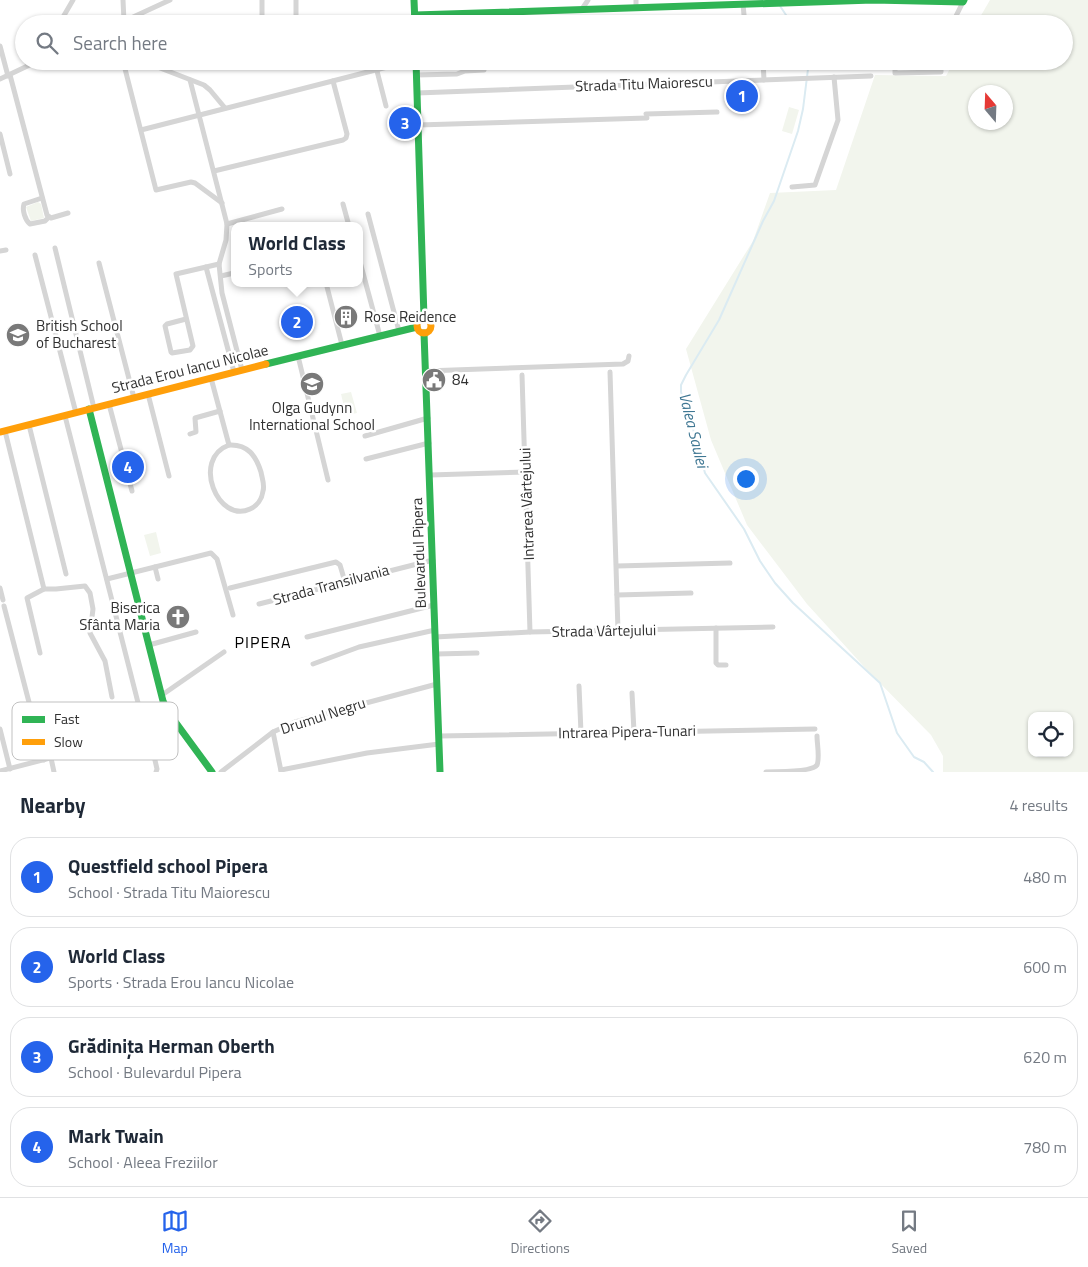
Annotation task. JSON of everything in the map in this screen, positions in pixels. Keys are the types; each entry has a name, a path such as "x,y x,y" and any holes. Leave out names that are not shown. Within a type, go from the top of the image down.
{"street":[{"path":"64,15 72,0"},
{"path":"123,0 124,15"},
{"path":"137,15 170,0"},
{"path":"262,0 262,15"},
{"path":"296,0 296,15"},
{"path":"414,0 415,15 582,9 636,4 743,4 849,0 963,1 956,15"},
{"path":"582,9 588,0"},
{"path":"743,4 744,15"},
{"path":"0,46 48,217"},
{"path":"0,79 19,70"},
{"path":"125,70 156,190 191,182 222,203"},
{"path":"165,70 204,85 225,108"},
{"path":"141,130 333,81 380,70 395,70"},
{"path":"380,70 386,106"},
{"path":"417,70 424,318"},
{"path":"417,75 457,74 465,71 484,70"},
{"path":"763,70 764,80"},
{"path":"895,70 895,72 941,72 941,70"},
{"name":"Strada Titu Maiorescu","path":"417,93 871,76"},
{"path":"792,187 815,186 838,120 834,78"},
{"path":"190,80 227,224 226,240 219,264 222,293 242,370"},
{"path":"214,171 346,138 347,134 333,81"},
{"path":"418,125 717,112"},
{"path":"0,134 10,174"},
{"path":"42,198 23,206 26,221 30,224 45,220 48,217 68,213"},
{"path":"343,204 348,222"},
{"path":"234,222 282,209"},
{"path":"368,214 398,331"},
{"path":"227,224 231,223"},
{"path":"55,248 92,409 164,702"},
{"path":"35,255 76,413"},
{"path":"99,263 134,398"},
{"path":"186,319 165,326 172,353 192,349 193,346 176,274 219,264"},
{"path":"206,266 234,372"},
{"path":"363,273 380,336"},
{"path":"221,276 231,274"},
{"path":"327,287 342,345"},
{"path":"424,318 430,321 431,326 424,333 419,331 417,327 418,321 424,318"},
{"name":"Strada Erou Iancu Nicolae","path":"2,432 417,327"},
{"name":"Bulevardul Pipera","path":"424,333 440,772"},
{"path":"298,356 328,480"},
{"path":"426,371 623,364 628,361 630,356"},
{"path":"610,372 618,631"},
{"name":"Intrarea Vârtejului","path":"522,375 530,632"},
{"path":"211,378 229,445"},
{"path":"148,394 169,476"},
{"path":"109,404 132,491"},
{"path":"190,434 196,432 196,418 220,411"},
{"path":"65,416 139,702"},
{"path":"365,436 428,418"},
{"path":"29,425 66,574"},
{"path":"2,432 44,589"},
{"path":"366,459 429,443"},
{"path":"229,445 240,446 249,450 257,462 263,480 263,491 258,503 253,508 243,512 232,510 224,504 216,493 211,480 210,469 213,457 229,445"},
{"path":"430,475 526,472"},
{"path":"107,580 209,553 214,554 233,615"},
{"name":"Strada Transilvania","path":"260,604 433,560"},
{"path":"230,588 336,562 340,565 345,582"},
{"path":"617,566 730,563"},
{"path":"155,567 158,578"},
{"path":"40,653 27,600 29,596 44,589 81,585 88,590 93,609 90,633 105,661 112,697"},
{"path":"0,588 29,702"},
{"path":"617,596 691,593"},
{"path":"306,637 434,605"},
{"name":"Strada Vârtejului","path":"312,664 359,647 435,633 773,627"},
{"path":"716,628 716,663 718,665 726,665"},
{"path":"149,645 196,632"},
{"path":"162,695 224,652"},
{"path":"436,654 477,653"},
{"name":"Drumul Negru","path":"221,772 273,732 302,719 437,684"},
{"path":"579,686 581,733"},
{"path":"632,693 634,732"},
{"path":"178,726 212,772"},
{"path":"0,729 10,769"},
{"name":"Intrarea Pipera-Tunari","path":"281,771 367,752 439,740 581,733 815,729"},
{"path":"273,732 281,771"},
{"path":"766,772 806,771 812,769 818,761 817,736"},
{"path":"1,771 44,760"}],"shaded area":[{"path":"990,0 1088,0 1088,772 943,772 943,756 931,735 868,671 807,604 747,525 711,440 686,349 753,241 770,193 836,190 875,75 946,76 949,70 1073,70 1073,15 981,15"},
{"path":"789,107 799,110 792,134 782,131"},
{"path":"38,202 41,204 44,218 31,221 26,207"},
{"path":"351,392 357,413 346,415 341,394"},
{"path":"156,532 161,553 150,556 144,535"}],"waterway":[{"name":"Valea Saulei","path":"780,6 786,15"},
{"name":"Valea Saulei","path":"808,70 798,131 774,201 763,221 719,320 681,385 681,392 705,473 744,529 760,561 775,583 793,603 880,683 897,733 914,757 924,762 933,772"}],"traffic: fast":[{"path":"414,0 415,15"},
{"path":"415,15 873,0 963,2 964,0"},
{"path":"416,70 424,318"},
{"path":"266,364 417,327"},
{"path":"424,333 440,772"},
{"path":"89,409 163,702"},
{"path":"178,726 212,772"}],"traffic: slow":[{"path":"421,319 427,319 431,326 427,333 421,333 417,329 417,323 421,319"},
{"path":"0,432 266,364"}],"place":[{"name":"Questfield school Pipera","path":"742,96"},
{"name":"Grădinița Herman Oberth","path":"405,123"},
{"name":"Rose Reidence","path":"346,317"},
{"name":"World Class","path":"297,322"},
{"name":"British School of Bucharest","path":"18,335"},
{"name":"84","path":"434,380"},
{"name":"Olga Gudynn International School","path":"312,384"},
{"name":"Mark Twain","path":"128,467"},
{"name":"Biserica Sfânta Maria","path":"178,617"}],"district":[{"name":"PIPERA","path":"263,642"}]}
